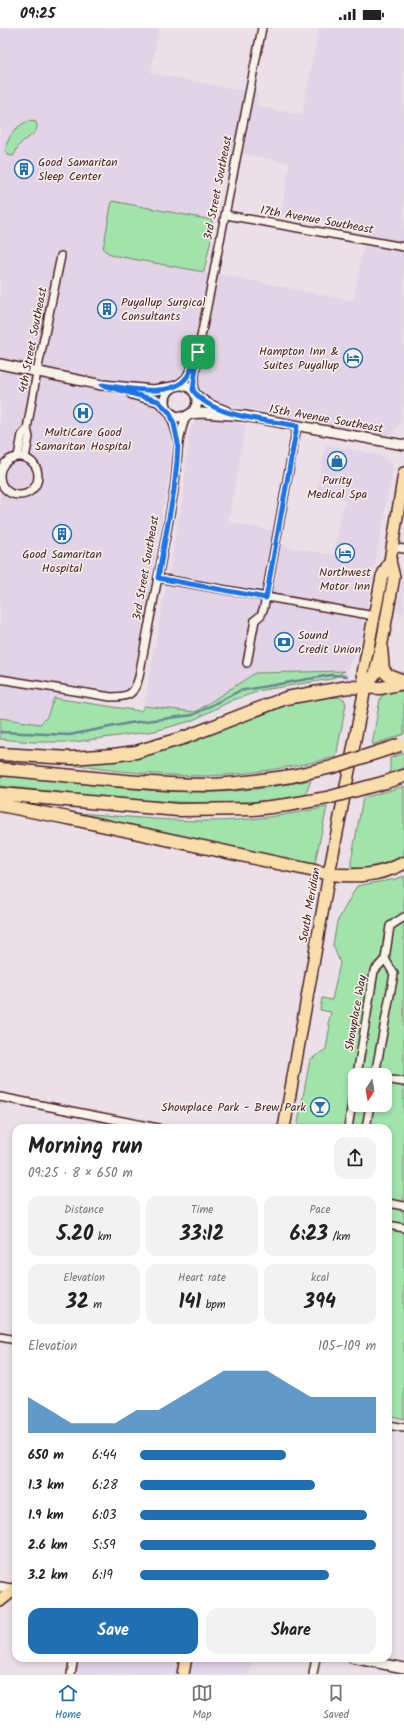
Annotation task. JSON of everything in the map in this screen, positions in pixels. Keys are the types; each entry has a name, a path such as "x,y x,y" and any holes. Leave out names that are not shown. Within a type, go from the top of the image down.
{"highway":[{"path":"381,648 383,670 388,675 404,682"},
{"path":"0,754 71,758 113,756 136,752 186,737 286,698 348,687 381,688 404,682"},
{"path":"0,769 170,784 211,785 249,782 292,776 332,767 402,745"},
{"path":"0,794 178,810 254,809 287,805 335,796 404,776"},
{"path":"0,805 68,818 329,874 364,876 404,863"}],"main road":[{"name":"South Meridian","path":"285,1124 329,874 365,688 363,673 382,576 390,561 404,473"},
{"name":"South Meridian","path":"365,688 375,674 381,648 394,577 390,561"},
{"path":"0,1601 12,1591"},
{"path":"183,1674 185,1662"}],"street":[{"name":"3rd Street Southeast","path":"194,392 198,352 262,28"},
{"name":"17th Avenue Southeast","path":"226,215 404,247"},
{"name":"4th Street Southeast","path":"26,458 29,436 27,429 61,256"},
{"name":"3rd Street Southeast","path":"175,386 186,378 198,352"},
{"path":"0,364 102,385 151,398 158,401 168,411 180,417 189,415 196,406 194,392 183,385 156,390 102,385"},
{"path":"168,411 165,399 166,394 175,386"},
{"name":"15th Avenue Southeast","path":"194,392 208,404 245,416"},
{"name":"3rd Street Southeast","path":"168,411 175,426 178,443"},
{"name":"15th Avenue Southeast","path":"189,415 202,413 245,416 404,445"},
{"name":"3rd Street Southeast","path":"0,679 103,696 123,697 129,695 135,689 139,676 174,490 178,443 183,424 189,415"},
{"path":"247,663 255,620 263,612 266,598 297,426"},
{"name":"4th Street Southeast","path":"18,456 22,435 27,429"},
{"path":"18,456 26,458 33,463 36,468 37,480 31,490 19,495 3,486 0,474 5,463 13,457 18,456"},
{"path":"392,547 404,549"},
{"path":"158,578 374,616"},
{"name":"Showplace Way","path":"358,1068 374,971 385,959 390,926 404,917"},
{"path":"376,1068 394,974 385,959"},
{"path":"392,1080 404,1082"},
{"path":"0,1097 138,1124"},
{"path":"349,1124 351,1112"},
{"path":"367,1124 369,1112"},
{"path":"392,1204 404,1206"},
{"path":"392,1226 404,1228"},
{"path":"0,1337 12,1339"},
{"path":"392,1425 404,1428"},
{"path":"0,1587 12,1589"},
{"path":"70,1674 73,1662"},
{"path":"313,1674 315,1662"},
{"path":"373,1662 404,1668"}],"shaded area":[{"name":"MultiCare Good Samaritan Hospital","path":"0,28 159,28 151,73 258,94 256,106 302,115 319,28 404,28 404,404 400,423 391,436 210,402 175,382 161,386 163,409 168,417 171,437 171,462 133,682 129,691 123,694 54,698 47,717 40,724 0,718","holes":["224,150 290,163 281,213 367,230 353,301 223,275 201,273"]},
{"path":"203,417 246,425 228,522 274,531 272,544 333,555 345,499 316,491 326,444 383,456 389,461 393,468 361,636 347,670 255,673 195,712 144,706 184,490 189,432 195,420"},
{"path":"404,576 404,613 397,612"},
{"path":"73,1662 252,1662 250,1674 70,1674"}],"green space":[{"path":"29,121 36,122 37,126 35,132 20,144 13,156 8,155 5,151 10,137 16,129"},
{"path":"112,201 212,220 211,239 204,272 111,255 103,249"},
{"path":"345,671 331,679 263,690 233,700 191,721 155,731 74,742 33,742 0,739 0,718 40,724 47,717 54,698 140,711 144,706 195,712 255,673"},
{"path":"404,691 404,734 372,745 380,699 387,693"},
{"path":"339,697 344,699 346,704 336,757 320,761 254,772 204,776 184,776 106,770 48,762 105,760 133,758 147,755 195,740 282,706 305,700"},
{"path":"404,753 404,768 390,773 390,758"},
{"path":"0,775 175,792 228,792 311,780 305,796 267,801 191,803 114,798 0,786"},
{"path":"404,786 404,858 385,865 369,868 362,869 351,866 363,798"},
{"path":"327,807 314,867 64,812 172,820 223,821 298,813"},
{"path":"404,876 404,1419 392,1416 392,1124 298,1124 310,1060 326,1049 330,1025 328,1024 331,1012 320,1010 322,998 332,1000 340,963 333,945 337,922 357,886 396,879"}],"waterway":[{"path":"0,732 69,735 130,723 193,715 239,691 331,675 347,676"}],"place":[{"name":"Good Samaritan Sleep Center","path":"24,169"},
{"name":"Puyallup Surgical Consultants","path":"107,309"},
{"name":"Hampton Inn & Suites Puyallup","path":"353,358"},
{"name":"MultiCare Good Samaritan Hospital","path":"83,413"},
{"name":"Purity Medical Spa","path":"337,461"},
{"name":"Good Samaritan Hospital","path":"62,534"},
{"name":"Northwest Motor Inn","path":"345,553"},
{"name":"Sound Credit Union","path":"284,642"},
{"name":"Showplace Park - Brew Park","path":"320,1107"}],"route":[{"path":"198,352 193,379 193,390 202,400 216,408 245,416 297,426 266,598 158,578 174,490 178,443 177,434 170,413 158,401 102,385 144,390 162,390 173,387 184,381 198,352"}]}
